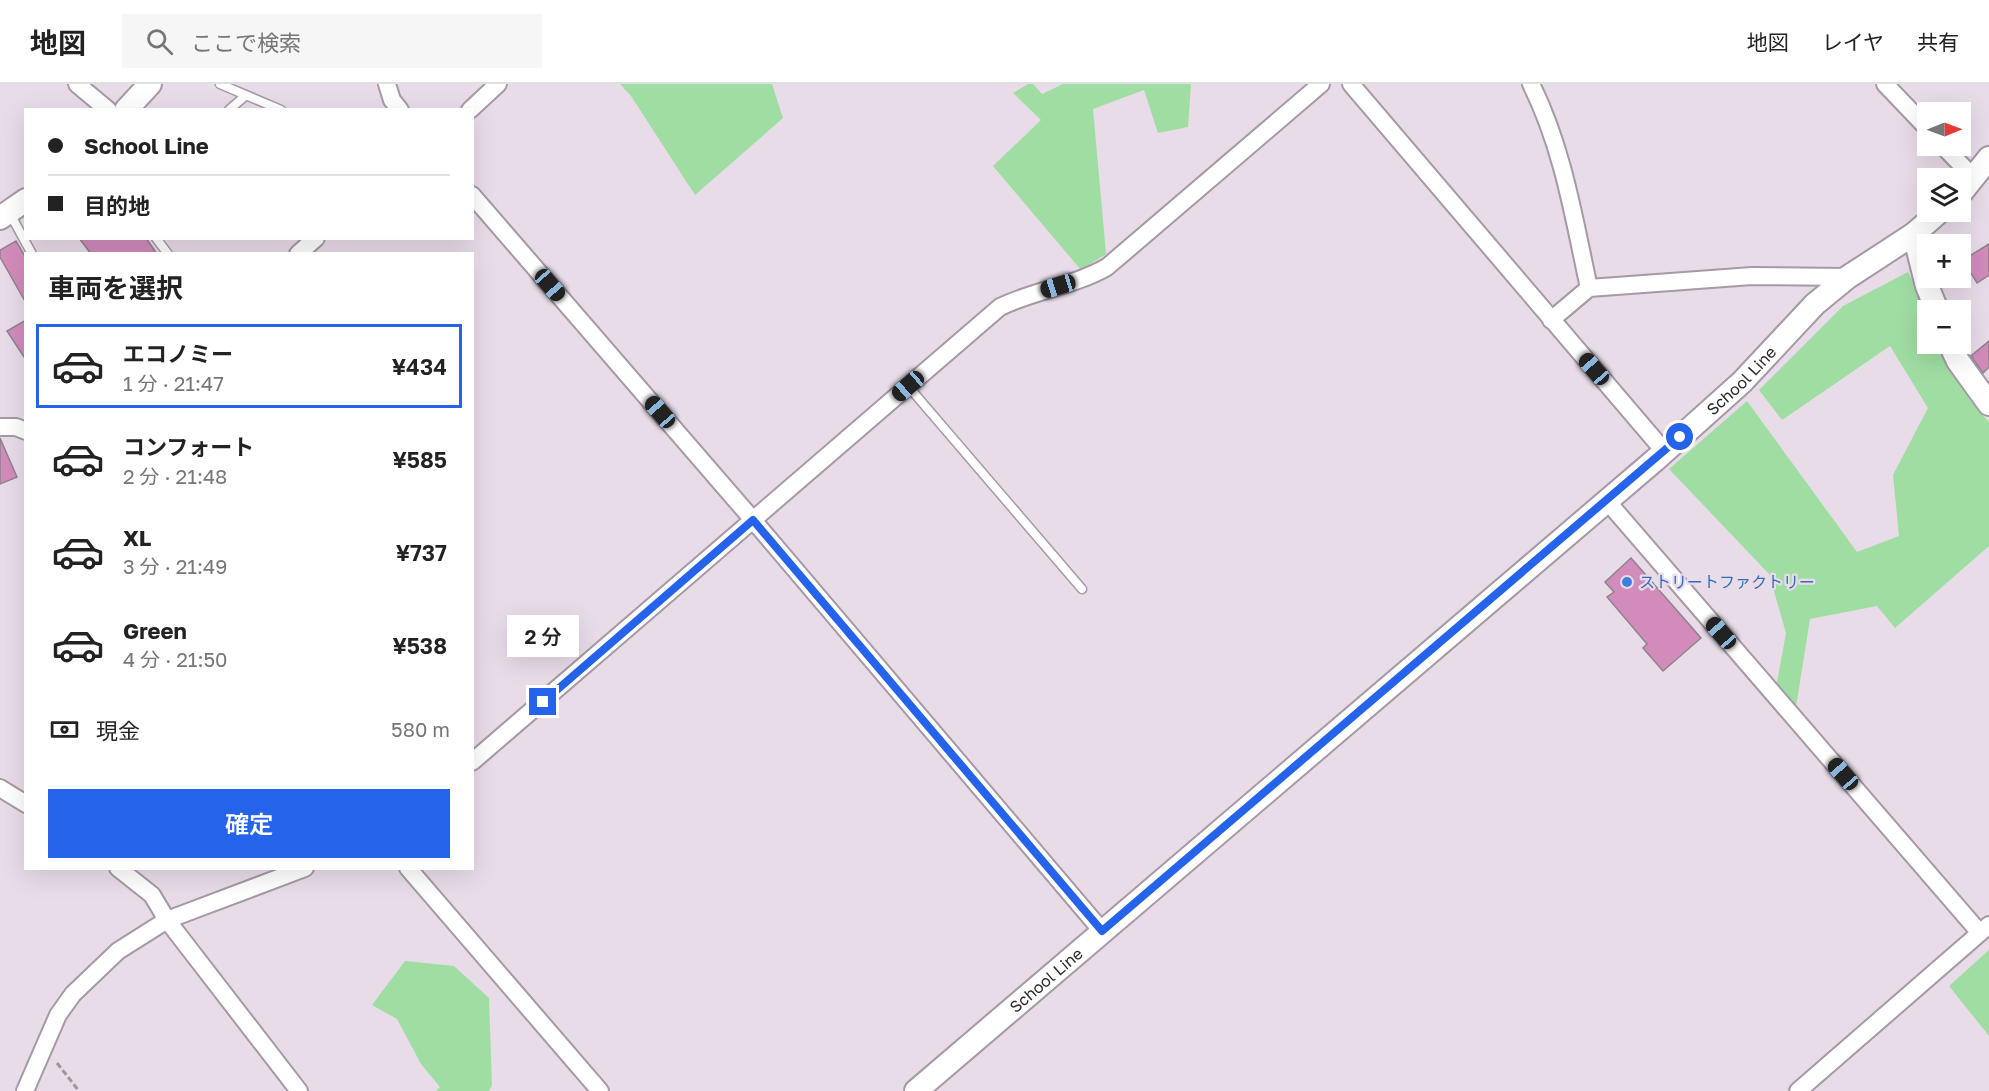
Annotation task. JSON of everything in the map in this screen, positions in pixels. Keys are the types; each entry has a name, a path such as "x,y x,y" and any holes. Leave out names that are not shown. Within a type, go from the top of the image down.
{"street":[{"path":"77,84 106,108"},
{"path":"387,84 392,100 398,108"},
{"path":"472,108 498,84"},
{"path":"474,760 1000,307 1019,297 1096,274 1107,267 1321,84"},
{"path":"1350,84 1664,451"},
{"path":"1531,84 1543,108 1560,157 1589,288"},
{"path":"1885,84 1917,117"},
{"path":"1957,156 1980,172"},
{"path":"474,197 753,520 1102,931"},
{"name":"School Line","path":"916,1091 1607,501 1742,382 1815,304 1848,277 1914,234 1928,222"},
{"path":"1914,234 1933,300"},
{"path":"300,252 314,240"},
{"path":"1551,320 1589,288 1752,276 1848,277"},
{"path":"1954,354 1989,404"},
{"path":"0,427 15,427 24,430"},
{"path":"1607,501 1985,929 1798,1091"},
{"path":"0,788 24,803"},
{"path":"121,870 152,895 167,920 299,1091"},
{"path":"25,1091 58,1015 86,980 118,951 167,920 300,870"},
{"path":"410,870 600,1091"}],"lane":[{"path":"220,84 276,108"},
{"path":"231,108 245,96"},
{"path":"12,210 24,236"},
{"path":"908,386 1082,590"}],"path":[{"path":"44,1047 79,1091"}],"green space":[{"path":"620,84 772,84 783,118 695,195 631,96"},
{"path":"1028,84 1033,84 1042,94 1063,84 1191,84 1188,127 1158,133 1144,90 1093,109 1106,254 1081,270 993,166 1041,120 1013,93"},
{"path":"1908,272 1923,300 1917,300 1917,354 1950,354 1979,411 1989,422 1989,546 1895,628 1877,606 1810,619 1796,707 1776,688 1786,633 1769,574 1669,469 1747,401 1857,552 1899,536 1893,475 1928,408 1890,346 1782,420 1759,390 1843,306"},
{"path":"1989,950 1989,1036 1949,986"},
{"path":"405,961 454,966 489,998 492,1085 489,1091 436,1091 440,1087 421,1064 397,1019 372,1005"}],"building":[{"path":"80,240 147,240 156,252 90,252"},
{"path":"16,241 24,255 24,299 0,257 0,250"},
{"path":"1989,244 1989,275 1977,283 1971,273 1971,255"},
{"path":"24,321 24,357 7,331"},
{"path":"1989,341 1989,367 1983,373 1971,356"},
{"path":"0,438 17,477 0,484"},
{"path":"1631,558 1701,638 1663,671 1643,648 1647,644 1607,597 1614,592 1605,582"}],"place":[{"name":"ストリートファクトリー","path":"1627,582"}],"route":[{"path":"543,702 753,520 1102,931 1680,437"}]}
